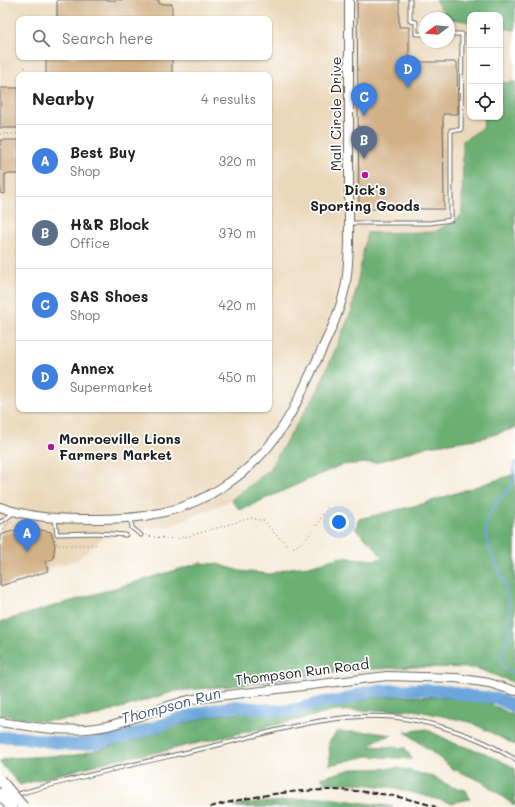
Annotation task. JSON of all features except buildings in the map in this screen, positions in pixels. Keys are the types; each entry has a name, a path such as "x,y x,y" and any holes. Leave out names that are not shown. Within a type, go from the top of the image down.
{"highway":[{"path":"0,780 23,807"},
{"path":"0,794 11,807"}],"street":[{"name":"Mall Circle Drive","path":"0,507 16,515 55,518 131,518 149,516 173,510 222,488 245,471 261,456 276,437 294,406 334,322 345,288 348,264 349,223 349,0"},
{"name":"Thompson Run Road","path":"0,722 59,730 87,729 108,726 171,704 194,699 387,676 426,676 467,680 489,683 515,691"}],"lane":[{"path":"410,0 410,21 416,22 416,34 419,34"},
{"path":"349,223 430,223 451,220 451,130 461,130 462,34 455,34"},
{"path":"0,522 6,522 16,515"},
{"path":"55,518 57,534 97,533 126,535"},
{"path":"131,518 132,528 142,536"},
{"path":"0,800 37,788 158,758 339,717 392,717 416,721 459,733 486,743 515,759"}],"path":[{"path":"25,67 26,72"},
{"path":"0,134 16,134"},
{"path":"142,536 175,539 251,518 264,521 277,536 283,540 289,549 295,548 312,532 328,506"},
{"path":"0,531 4,529 6,522 8,524 14,520 16,515"},
{"path":"53,534 57,545 97,545"}],"shaded area":[{"path":"0,0 435,0 444,12 419,12 419,48 455,48 455,19 467,21 467,120 483,120 484,127 463,141 462,215 435,232 367,233 352,310 318,390 268,471 231,500 171,526 108,533 78,560 0,581"},
{"path":"503,28 515,30 515,82 503,83"}],"green space":[{"path":"435,0 515,0 515,30 503,28 503,12 467,12 467,21 455,19 455,12 444,12"},
{"path":"515,82 515,428 483,438 429,446 378,462 341,465 240,510 231,500 268,471 318,390 352,310 367,233 435,232 462,215 463,141 484,127 483,120 503,120 503,83"},
{"path":"515,474 515,683 476,668 417,667 356,670 231,686 176,691 89,718 45,721 0,715 0,622 200,563 217,564 240,571 270,574 290,568 309,566 341,557 374,560 383,558 372,544 355,529 359,519 422,504"},
{"path":"410,696 485,701 515,716 515,745 470,722 414,710 335,711 164,751 113,760 20,785 0,763 0,761 10,758 76,755 136,740 174,726 216,715 249,712 278,716 376,697"},
{"path":"426,729 456,744 485,753 515,768 515,806 481,781 453,769 405,732"},
{"path":"337,732 371,732 392,735 378,739 370,746 405,748 412,759 367,756 330,765 329,742"},
{"path":"399,768 433,777 452,787 466,790 470,799 451,803 395,788 353,783 325,783 321,778 352,769"},
{"path":"322,797 393,807 234,807 247,803"}],"waterway":[{"path":"515,462 511,486 493,508 487,520 485,530 489,547 505,585 508,597 510,620 509,631 502,653 502,664 504,668 515,672"},
{"name":"Thompson Run","path":"0,737 20,737 73,745 95,743 126,737 187,716 216,709 236,706 281,711 297,709 323,702 340,701 370,691 418,689 446,691 471,696 496,698 515,707"}],"railway":[{"path":"210,807 267,795 323,790 379,794 408,799 436,807"}],"place":[{"name":"Annex","path":"408,88"},
{"name":"SAS Shoes","path":"364,116"},
{"name":"H&R Block","path":"364,159"},
{"name":"Dick's Sporting Goods","path":"365,175"},
{"name":"Monroeville Lions Farmers Market","path":"51,447"},
{"name":"Best Buy","path":"27,552"}]}
